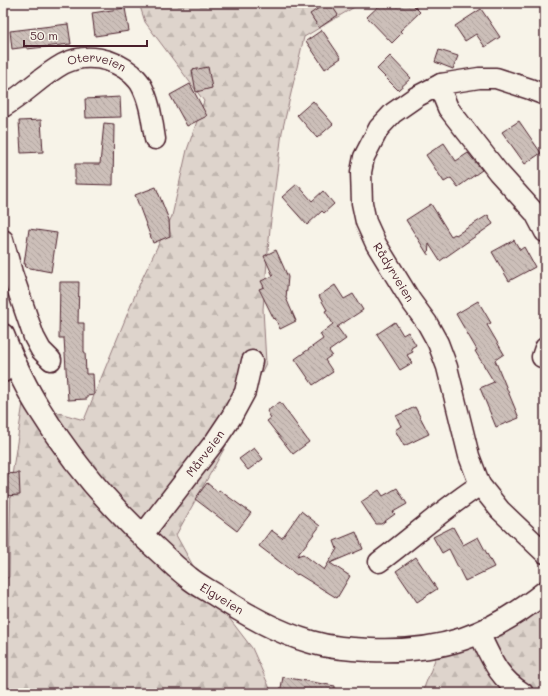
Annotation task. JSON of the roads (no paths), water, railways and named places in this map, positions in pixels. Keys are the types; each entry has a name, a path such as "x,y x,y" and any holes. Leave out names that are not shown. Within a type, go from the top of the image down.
{"main road":[{"name":"Elgveien","path":"3,335 9,368 81,469 101,493 142,536 188,578 238,610 269,627 311,642 342,649 392,651 435,647 468,638 479,633 513,616 545,592"}],"street":[{"name":"Oterveien","path":"3,107 64,63 84,58 98,58 124,67 140,82 150,108 155,139"},
{"name":"Rådyrveien","path":"545,95 496,78 479,78 441,84 416,97 393,113 379,128 364,157 361,172 362,204 366,222 376,244 411,301 427,323 438,343 447,367 469,456 480,485 500,510 545,553"},
{"path":"441,84 441,91 448,108 498,172 534,213 545,232"},
{"path":"3,240 12,273 34,337 41,350 51,360"},
{"name":"Mårveien","path":"142,536 216,440 232,416 245,392 252,362"},
{"path":"379,562 412,537 446,508 480,485"},
{"path":"479,633 492,662 502,676 523,693"}]}
